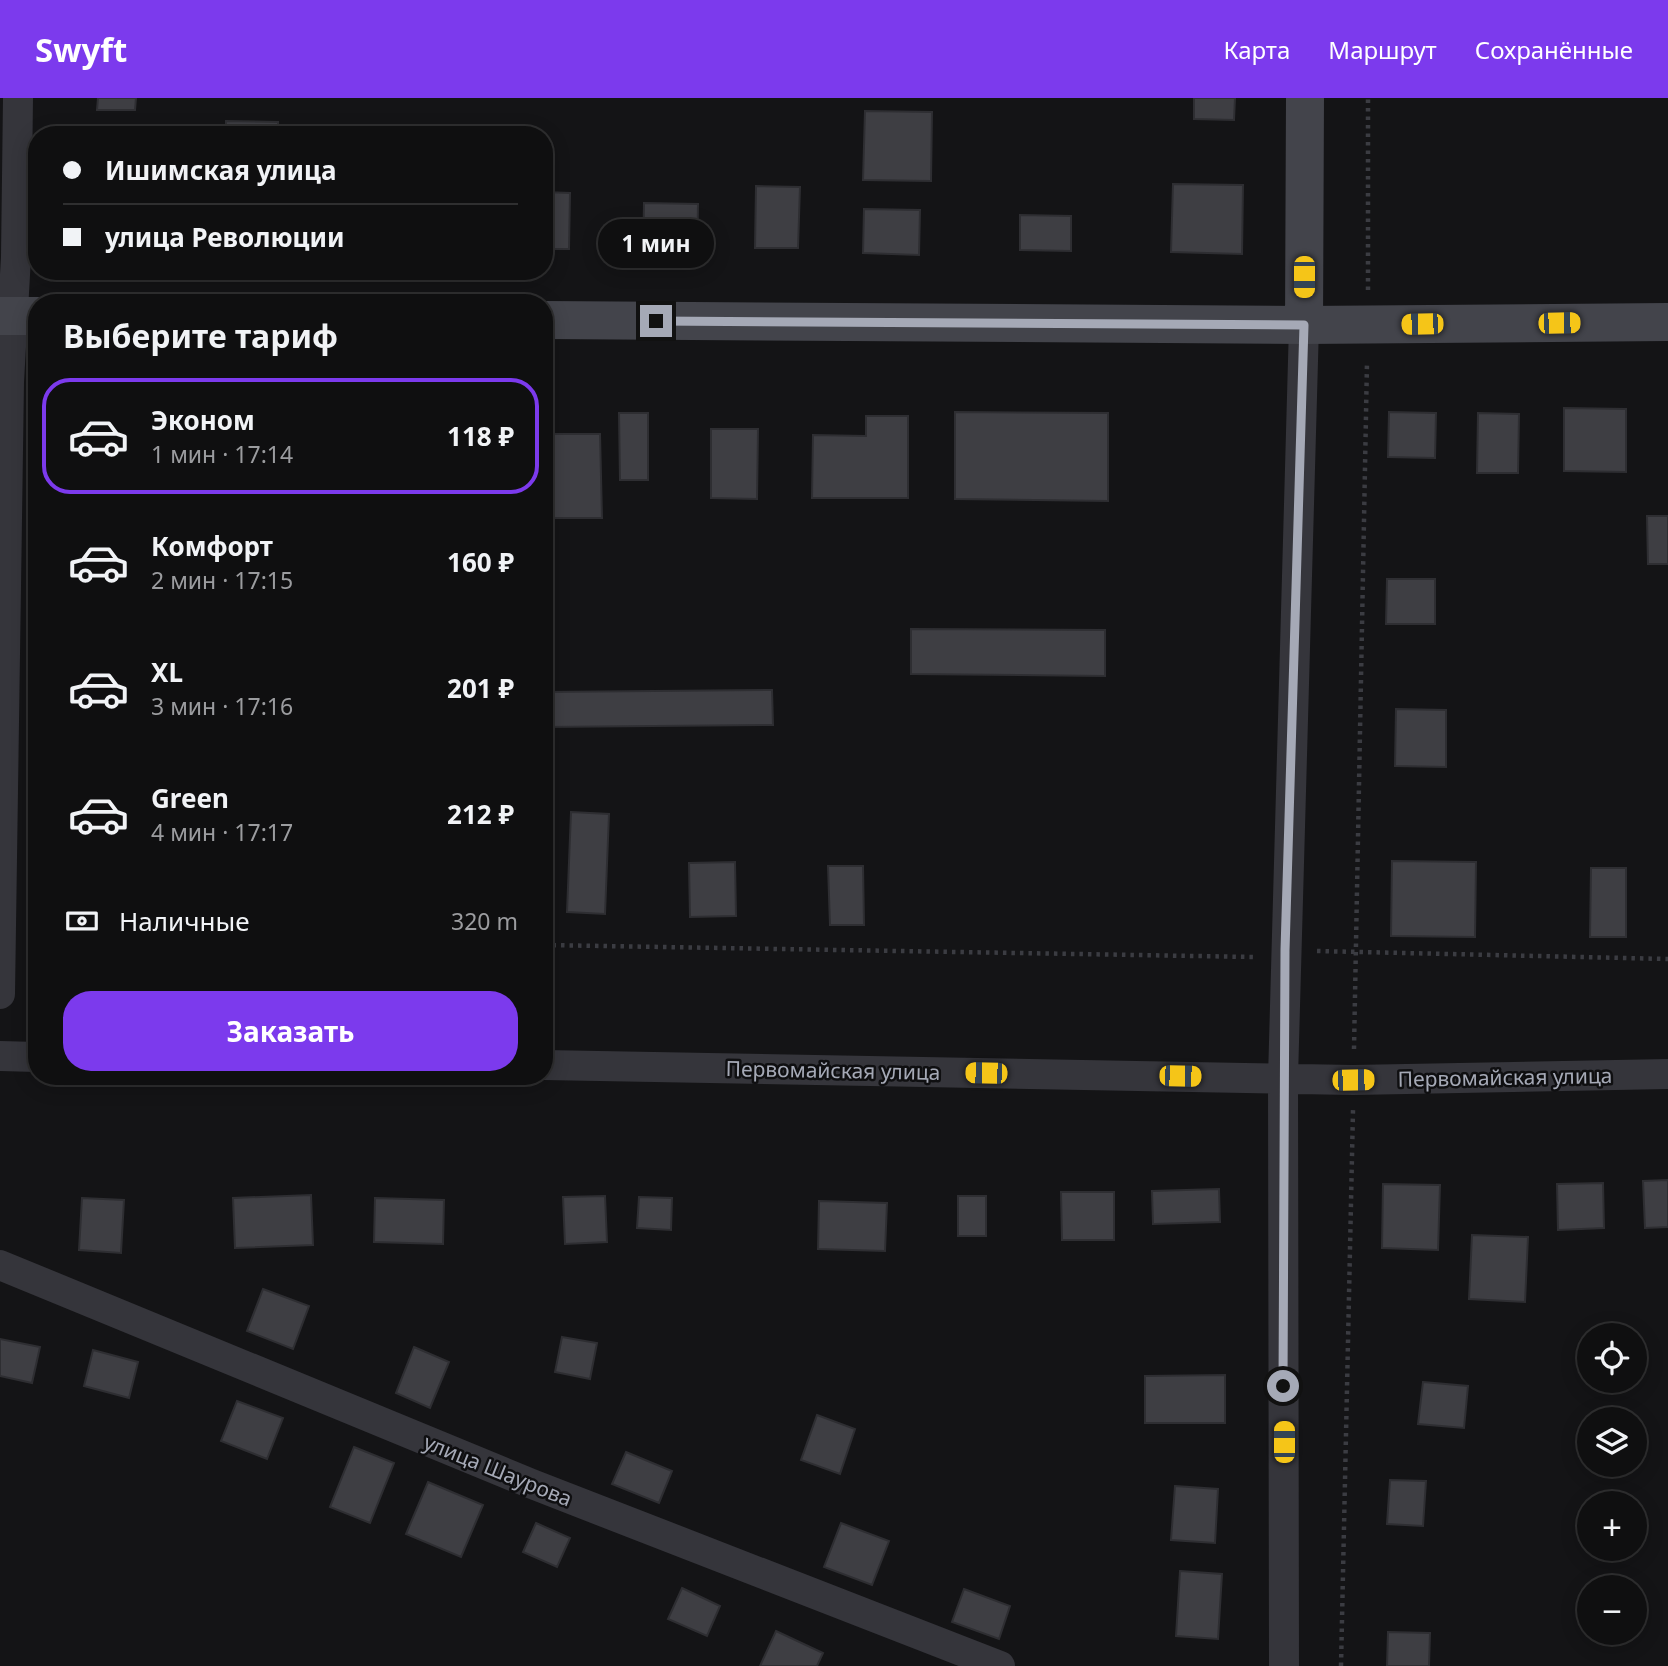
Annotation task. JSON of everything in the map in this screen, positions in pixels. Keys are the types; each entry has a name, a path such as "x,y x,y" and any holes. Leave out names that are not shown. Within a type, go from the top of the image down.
{"main road":[{"path":"1304,325 1305,98"},
{"path":"553,320 1304,325 1668,321"}],"street":[{"path":"0,994 16,316 18,98"},
{"path":"1284,1666 1283,1078 1304,325"},
{"path":"0,1056 28,1056"},
{"name":"Первомайская улица","path":"553,1065 1353,1080 1668,1074"},
{"name":"улица Шаурова","path":"0,1265 532,1484 1000,1666"}],"path":[{"path":"1341,1666 1357,951 1368,98"},
{"path":"553,945 1258,957 1285,950 1668,959"}],"building":[{"path":"98,98 136,98 135,110 97,110"},
{"path":"1194,98 1235,98 1234,120 1194,119"},
{"path":"865,111 932,112 931,181 863,180"},
{"path":"226,121 278,122 278,126 226,126"},
{"path":"1173,184 1243,185 1242,254 1171,252"},
{"path":"756,186 800,187 798,248 755,248"},
{"path":"553,192 570,193 569,249 553,249"},
{"path":"644,203 698,204 697,259 643,257"},
{"path":"864,209 920,210 919,255 863,253"},
{"path":"1020,215 1071,216 1071,251 1020,250"},
{"path":"1564,408 1626,409 1626,472 1564,471"},
{"path":"955,412 1108,413 1108,501 955,499"},
{"path":"1389,412 1436,413 1435,458 1388,457"},
{"path":"619,413 648,413 648,480 620,480"},
{"path":"1478,413 1519,414 1518,473 1477,473"},
{"path":"866,416 908,416 908,498 812,498 813,435 866,436"},
{"path":"711,429 758,429 757,499 711,498"},
{"path":"553,434 600,434 602,518 553,518"},
{"path":"1647,516 1668,516 1668,564 1648,564"},
{"path":"1387,579 1435,579 1435,624 1386,624"},
{"path":"911,629 1105,630 1105,676 911,674"},
{"path":"772,690 773,725 553,727 553,692"},
{"path":"1396,709 1446,710 1446,767 1395,766"},
{"path":"571,812 609,814 605,914 567,912"},
{"path":"1392,861 1476,862 1475,937 1391,936"},
{"path":"735,862 736,916 690,917 689,863"},
{"path":"828,866 863,866 864,925 830,925"},
{"path":"1591,868 1626,868 1626,937 1590,937"},
{"path":"1668,1180 1668,1227 1645,1228 1643,1181"},
{"path":"1603,1183 1604,1228 1558,1230 1557,1184"},
{"path":"1383,1184 1440,1185 1438,1250 1382,1248"},
{"path":"1219,1189 1220,1222 1153,1224 1152,1191"},
{"path":"1061,1192 1114,1192 1114,1240 1062,1240"},
{"path":"311,1195 313,1245 235,1248 233,1198"},
{"path":"605,1196 607,1242 565,1244 563,1197"},
{"path":"958,1196 986,1196 986,1236 958,1236"},
{"path":"639,1197 672,1198 671,1230 637,1228"},
{"path":"82,1198 124,1200 121,1253 79,1250"},
{"path":"375,1198 444,1200 443,1244 374,1242"},
{"path":"819,1201 887,1203 885,1251 818,1249"},
{"path":"1472,1235 1528,1237 1525,1302 1469,1299"},
{"path":"263,1289 309,1306 293,1349 247,1331"},
{"path":"562,1337 597,1343 590,1379 555,1372"},
{"path":"0,1339 40,1347 32,1383 0,1376"},
{"path":"414,1347 449,1362 430,1408 396,1393"},
{"path":"93,1350 138,1362 129,1398 84,1386"},
{"path":"1225,1375 1225,1423 1145,1423 1145,1376"},
{"path":"1423,1382 1468,1386 1464,1428 1418,1424"},
{"path":"237,1401 283,1418 267,1459 221,1441"},
{"path":"817,1415 855,1429 840,1474 801,1460"},
{"path":"354,1447 394,1463 370,1523 330,1507"},
{"path":"626,1452 672,1471 659,1503 612,1484"},
{"path":"1390,1480 1426,1481 1423,1526 1387,1524"},
{"path":"428,1482 483,1505 461,1557 406,1534"},
{"path":"1175,1486 1218,1489 1215,1543 1171,1540"},
{"path":"536,1523 570,1538 557,1567 523,1552"},
{"path":"841,1523 889,1541 872,1585 824,1567"},
{"path":"1180,1571 1222,1574 1218,1639 1176,1636"},
{"path":"682,1588 720,1606 707,1636 668,1619"},
{"path":"964,1589 1010,1606 999,1639 952,1622"},
{"path":"776,1631 823,1653 817,1666 760,1666"},
{"path":"1388,1632 1430,1633 1429,1666 1387,1666"}],"route":[{"path":"656,321 1304,325 1285,950 1283,1386"}]}
